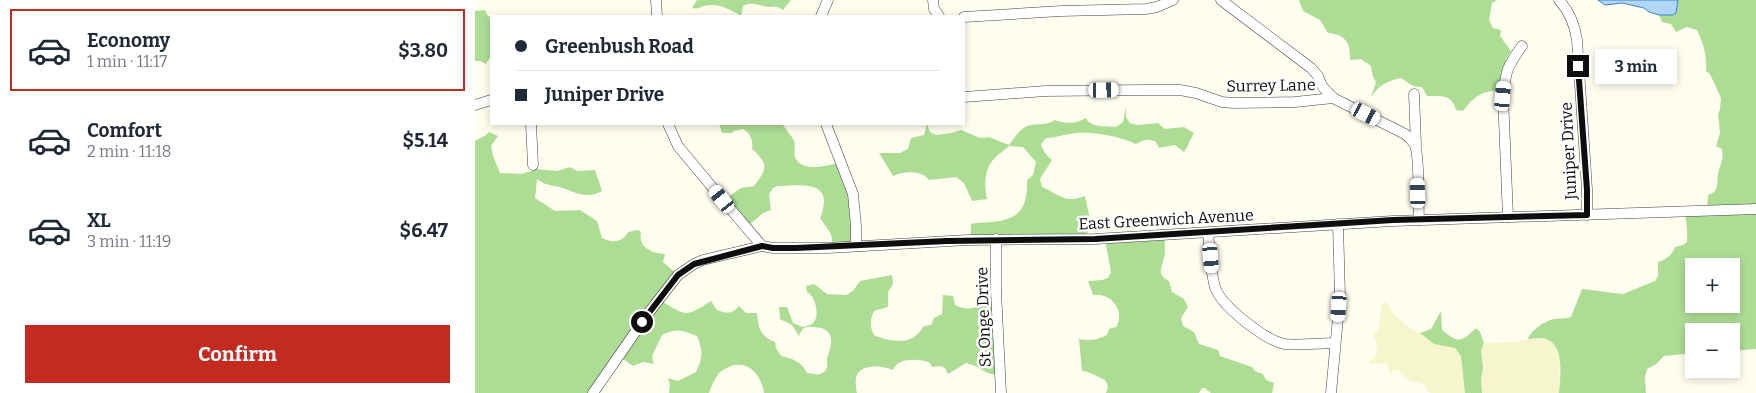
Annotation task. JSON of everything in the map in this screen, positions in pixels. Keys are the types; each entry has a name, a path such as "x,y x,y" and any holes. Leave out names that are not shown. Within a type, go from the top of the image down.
{"street":[{"path":"656,0 657,15"},
{"path":"821,15 828,0"},
{"path":"933,0 934,9 938,15"},
{"path":"965,17 1061,11 1146,9 1157,8 1173,0"},
{"path":"1221,0 1311,68 1318,76 1322,86 1333,98"},
{"name":"Juniper Drive","path":"1559,0 1572,21 1577,40 1587,215"},
{"path":"1507,217 1504,87 1509,64 1522,46"},
{"name":"Surrey Lane","path":"965,97 1045,91 1180,90 1195,92 1222,102 1234,103 1295,102 1333,98 1405,134 1411,139 1416,148"},
{"path":"1414,94 1419,220"},
{"path":"475,105 490,100"},
{"path":"531,125 533,165"},
{"path":"668,125 678,146 762,246"},
{"path":"827,125 853,194 857,226 857,246"},
{"name":"East Greenwich Avenue","path":"593,393 650,311 678,275 703,260 762,246 781,248 996,239 1095,239 1419,220 1756,209"},
{"path":"1331,393 1340,296 1338,224"},
{"path":"1208,233 1215,288 1219,297 1229,307 1262,334 1275,342 1286,344 1335,343"},
{"name":"St Onge Drive","path":"996,239 996,291 1001,393"}],"green space":[{"path":"697,0 791,0 783,10 775,6 766,7 749,4 743,6 741,15 714,5 692,8"},
{"path":"1299,0 1497,0 1492,3 1489,20 1493,28 1501,30 1500,36 1511,51 1506,59 1502,90 1489,91 1479,95 1463,111 1456,110 1449,99 1441,96 1427,96 1422,87 1413,86 1401,78 1384,84 1371,97 1376,82 1371,66 1361,59 1350,60 1346,40 1339,35 1328,33 1320,20 1303,11"},
{"path":"1678,0 1756,0 1756,349 1740,350 1740,323 1685,323 1685,354 1664,356 1655,365 1647,369 1645,377 1646,393 1559,393 1560,364 1557,349 1546,339 1528,339 1532,332 1550,320 1571,317 1582,289 1623,294 1655,281 1658,276 1658,262 1669,256 1675,247 1687,242 1685,212 1707,211 1708,195 1712,194 1717,187 1718,174 1723,157 1722,149 1716,146 1720,133 1718,114 1721,98 1710,74 1706,71 1705,50 1697,30 1687,27 1676,32 1671,24 1662,22 1659,15 1673,15 1676,13"},
{"path":"485,10 490,17 490,58 486,64 475,61 475,11"},
{"path":"1126,107 1126,117 1130,123 1137,125 1158,123 1165,129 1184,127 1194,133 1184,152 1175,145 1159,148 1156,142 1151,140 1136,144 1113,136 1095,133 1067,134 1046,138 1041,144 1045,153 1052,160 1040,179 1042,187 1067,199 1085,196 1089,214 1087,239 971,238 971,224 1001,221 1015,215 1024,205 1027,180 1033,175 1036,162 1023,147 1009,146 995,158 986,173 985,189 987,199 972,201 964,183 956,177 929,180 922,174 912,172 893,176 879,153 900,153 908,149 911,138 924,135 927,125 930,132 936,135 961,130 980,138 989,137 1009,145 1025,127 1055,120 1071,123 1086,118 1095,125 1116,127 1123,122"},
{"path":"719,125 783,125 794,141 794,153 798,162 809,167 815,167 840,162 852,193 856,243 833,246 831,234 820,218 824,202 823,195 814,187 799,185 773,188 769,194 771,210 763,213 747,227 724,200 741,188 754,186 764,171 764,163 752,149 751,138 746,131 743,129 732,133 722,133"},
{"path":"489,132 498,136 491,146 500,173 522,174 536,169 557,171 570,167 577,171 595,170 602,191 585,195 545,184 537,179 535,198 555,211 580,210 597,221 602,238 605,240 617,241 626,236 628,232 638,230 641,232 644,246 651,251 665,254 663,262 677,274 660,300 685,313 696,310 711,301 717,310 724,312 732,312 739,306 746,313 757,313 758,323 763,335 775,342 781,356 796,361 807,373 821,374 826,370 827,356 831,344 830,336 828,332 820,328 806,327 799,336 792,325 780,319 779,307 787,307 793,323 803,327 814,322 817,314 814,301 807,292 806,286 814,284 827,294 846,295 853,291 860,281 892,275 893,284 888,292 888,307 874,311 872,317 871,327 875,336 896,341 908,340 914,337 924,326 931,325 934,318 942,314 943,295 953,296 955,305 964,308 977,307 981,301 996,302 1000,375 990,374 966,363 948,374 945,368 940,366 932,367 930,363 925,361 909,360 899,363 893,370 870,367 861,370 856,377 857,393 764,393 755,373 750,368 738,365 731,366 718,374 709,393 669,393 670,385 668,378 678,381 696,372 701,358 697,336 683,331 672,331 662,335 652,356 654,364 643,362 633,366 620,357 593,393 475,393 475,141"},
{"path":"1165,238 1165,253 1161,274 1169,281 1172,292 1184,299 1188,307 1181,318 1183,326 1194,332 1199,344 1218,350 1220,356 1252,367 1255,371 1263,374 1266,380 1274,383 1272,393 1211,393 1202,388 1199,393 1106,393 1108,386 1105,380 1082,371 1079,339 1093,340 1103,337 1107,335 1109,329 1116,327 1119,321 1118,309 1115,304 1106,296 1093,295 1088,281 1108,278 1111,272 1105,239"},
{"path":"1387,302 1395,316 1413,330 1434,344 1455,348 1461,356 1465,393 1430,393 1423,384 1410,381 1398,370 1390,373 1387,364 1369,364 1369,361 1374,358 1377,352 1373,334 1377,332 1379,327 1381,305"},
{"path":"1441,311 1442,330 1452,338 1460,340 1476,328 1480,332 1484,343 1481,350 1483,368 1481,380 1482,393 1465,393 1461,356 1455,348 1434,344 1420,333 1431,329"},
{"path":"1528,339 1547,339 1556,347 1560,357 1559,393 1482,393 1481,380 1483,368 1481,350 1483,343 1515,342"}],"water":[{"path":"1598,0 1678,0 1676,13 1673,15 1659,15 1649,12 1644,8 1622,3 1605,5"}],"route":[{"path":"642,322 666,289 686,268 703,260 762,246 773,248 828,248 996,239 1095,239 1393,220 1587,215 1587,190 1578,66"}]}
